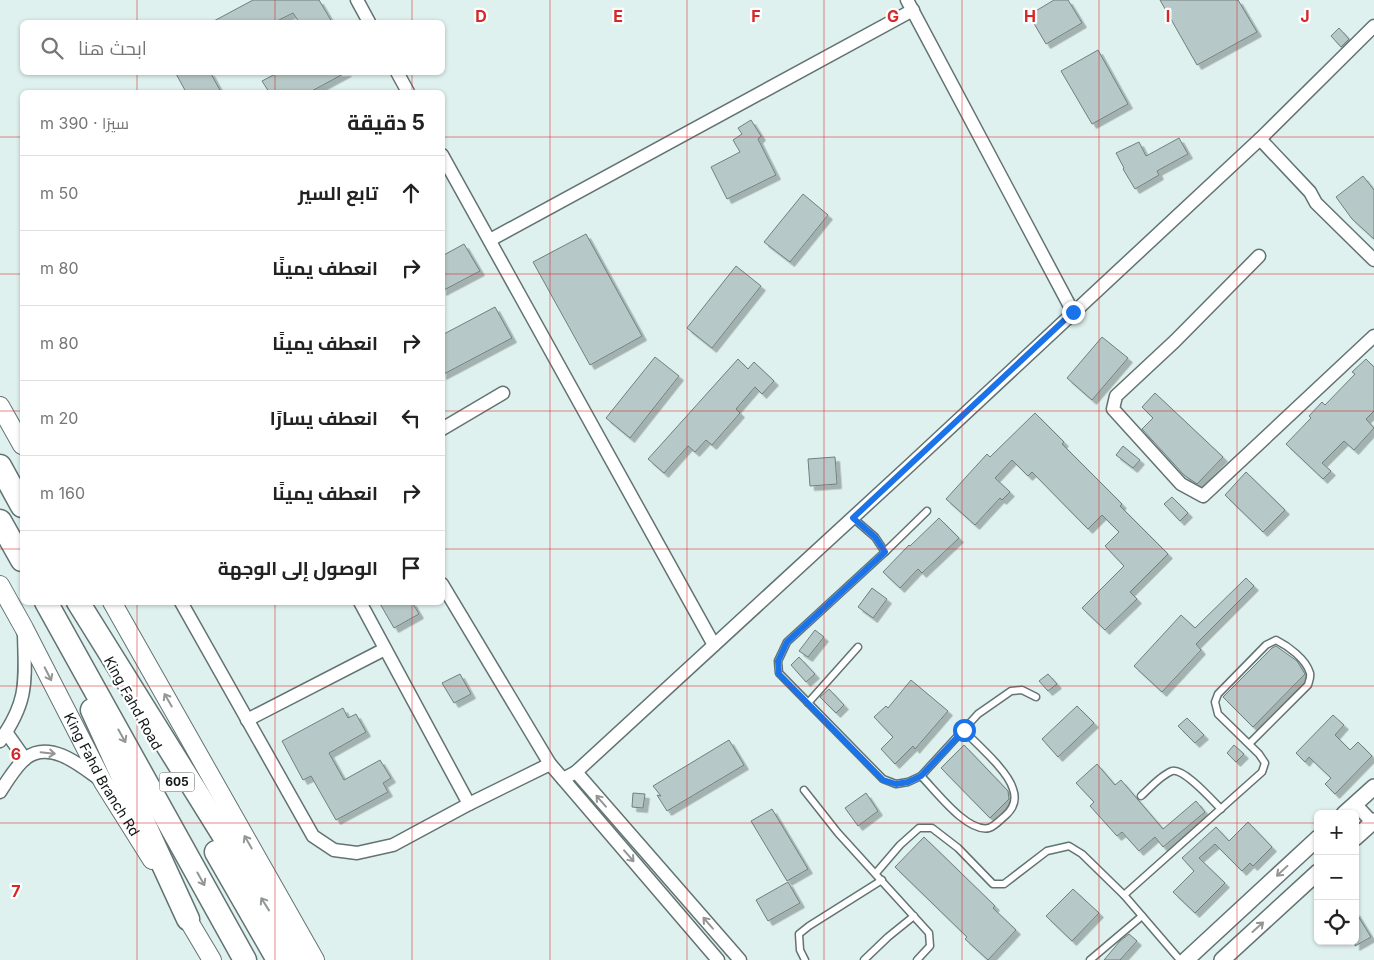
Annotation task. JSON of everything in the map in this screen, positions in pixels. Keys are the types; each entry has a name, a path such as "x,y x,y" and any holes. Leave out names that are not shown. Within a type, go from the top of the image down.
{"highway":[{"path":"0,466 20,502"},
{"path":"0,521 20,556"},
{"path":"43,605 188,919"},
{"name":"King Fahd Road","path":"48,605 245,960"},
{"path":"79,605 301,960"},
{"name":"King Fahd Road","path":"79,605 221,862 278,960"}],"main road":[{"path":"0,406 20,441"},
{"name":"King Fahd Branch Rd","path":"0,585 103,782 212,960"},
{"path":"114,605 315,960"}],"street":[{"path":"357,0 368,20"},
{"path":"490,240 910,5 1073,312"},
{"path":"563,779 576,772 853,518 1260,139 1374,26"},
{"path":"399,75 407,90"},
{"path":"1260,139 1310,192 1316,203 1374,260"},
{"path":"445,159 714,646"},
{"path":"1259,256 1175,341 1116,396 1113,409 1180,484 1203,496 1374,336"},
{"path":"445,427 503,393"},
{"path":"445,589 550,764 718,960"},
{"path":"183,605 313,836 334,850 357,853 393,845 469,804 550,764"},
{"path":"362,605 469,804"},
{"path":"24,628 25,685 21,704 3,736 25,759"},
{"path":"247,720 385,648"},
{"path":"0,792 25,759 34,753 47,751 64,756 79,764 103,782"},
{"path":"576,772 740,960"},
{"path":"1359,835 1374,822 1350,809 1374,787"},
{"path":"1186,960 1314,842"},
{"path":"1222,960 1314,876"}],"lane":[{"path":"927,511 787,642 778,661 779,674 883,780 896,784 908,782 921,776 978,714 1011,691 1022,690 1036,697"},
{"path":"853,518 875,537 885,552"},
{"path":"1124,895 1262,772 1265,764 1259,754 1218,714 1215,702 1218,694 1266,645 1276,640 1286,646 1307,666 1311,676 1308,685 1249,744"},
{"path":"808,703 858,647"},
{"path":"921,776 965,821 980,829 992,827 1012,810 1014,789 1005,774 964,730"},
{"path":"1141,796 1173,771 1182,772 1221,809"},
{"path":"804,790 838,833 929,933 930,946 917,960"},
{"path":"876,873 919,828 932,828 958,848 993,884 1004,884 1047,851 1069,846 1082,854 1124,895 1180,960"},
{"path":"806,960 800,950 799,934 882,880"},
{"path":"864,960 914,916"},
{"path":"1090,960 1142,916"}],"building":[{"path":"253,0 319,0 331,20 298,20 293,13 279,20 216,20"},
{"path":"1054,0 1068,0 1082,23 1046,44 1029,15"},
{"path":"1160,0 1238,0 1257,32 1197,65"},
{"path":"1339,28 1349,39 1341,47 1331,36"},
{"path":"1098,50 1128,104 1092,124 1061,71"},
{"path":"177,75 212,75 220,90 185,90"},
{"path":"273,75 341,75 314,90 268,90 262,81"},
{"path":"751,120 761,136 758,139 776,175 727,199 711,167 740,152 733,140 742,134 738,128"},
{"path":"1179,138 1188,154 1157,171 1159,175 1135,189 1116,153 1139,142 1146,156"},
{"path":"1363,176 1374,190 1374,239 1352,219 1336,197"},
{"path":"803,194 828,215 790,262 764,242"},
{"path":"586,234 642,336 590,365 533,262"},
{"path":"464,244 480,271 445,289 445,254"},
{"path":"736,266 761,286 712,348 687,328"},
{"path":"495,307 512,338 445,373 445,333"},
{"path":"1102,337 1128,358 1092,400 1067,378"},
{"path":"655,357 679,376 630,438 606,418"},
{"path":"738,359 748,369 754,362 774,381 762,394 755,387 736,409 740,413 712,445 706,440 695,452 688,446 664,473 648,459"},
{"path":"1366,359 1374,367 1374,411 1366,419 1374,428 1354,450 1344,441 1322,463 1331,471 1323,479 1286,444 1311,418 1309,416 1322,402 1325,405 1355,374 1352,372"},
{"path":"1155,393 1223,457 1197,484 1184,475 1142,429 1153,418 1142,407"},
{"path":"1035,413 1064,442 1062,444 1122,504 1120,506 1168,554 1130,592 1137,599 1105,630 1082,608 1124,566 1105,546 1119,532 1102,515 1088,529 1032,472 1028,476 1012,460 995,478 1010,492 1002,500 1000,498 975,525 946,499 987,454 990,457"},
{"path":"1123,446 1140,460 1133,468 1116,455"},
{"path":"835,457 837,484 810,486 808,459"},
{"path":"1246,472 1285,510 1263,532 1225,495"},
{"path":"1172,497 1188,513 1180,521 1164,504"},
{"path":"939,518 959,538 922,573 918,569 900,588 883,572"},
{"path":"1246,578 1254,586 1196,644 1201,650 1162,692 1134,666 1181,615 1195,628"},
{"path":"872,588 887,599 873,618 858,607"},
{"path":"381,605 414,605 419,614 394,628"},
{"path":"815,630 824,637 808,657 799,651"},
{"path":"1276,646 1297,661 1305,674 1253,727 1223,697"},
{"path":"799,657 815,674 806,682 791,665"},
{"path":"460,674 471,694 454,703 442,683"},
{"path":"1048,674 1057,684 1048,691 1039,681"},
{"path":"911,680 948,711 915,749 913,746 895,764 881,749 893,737 874,717 886,706 888,708"},
{"path":"829,689 844,705 836,713 820,697"},
{"path":"1077,706 1094,723 1058,757 1042,739"},
{"path":"343,708 348,718 356,714 366,732 329,753 344,780 380,760 391,778 383,783 388,792 336,820 311,776 303,780 282,741"},
{"path":"1333,715 1344,725 1335,735 1350,750 1358,742 1372,756 1335,794 1325,784 1331,778 1309,757 1305,762 1296,753"},
{"path":"1187,718 1204,735 1195,743 1178,726"},
{"path":"729,740 744,765 667,811 657,795 661,796 653,786"},
{"path":"964,745 1008,791 1009,799 990,818 941,768"},
{"path":"1234,745 1244,754 1236,762 1227,753"},
{"path":"1097,764 1115,785 1121,780 1163,829 1196,801 1205,812 1163,847 1155,837 1139,851 1122,832 1117,836 1090,806 1094,802 1076,783"},
{"path":"633,793 645,794 643,808 632,807"},
{"path":"866,793 878,811 858,826 845,808"},
{"path":"772,809 808,869 787,881 751,821"},
{"path":"1248,822 1272,847 1253,866 1250,863 1242,871 1215,844 1199,858 1225,883 1195,913 1173,892 1194,871 1182,858 1216,827 1229,841"},
{"path":"924,837 995,906 993,908 1016,930 988,960 895,867"},
{"path":"788,882 800,903 768,921 756,900"},
{"path":"1073,889 1099,913 1072,941 1046,916"},
{"path":"1359,918 1371,937 1359,944"},
{"path":"1129,934 1137,941 1120,960 1104,960 1120,941"}],"route":[{"path":"964,730 921,776 908,782 896,784 883,780 779,674 778,661 787,642 885,552 875,537 853,518 1073,312"}]}
